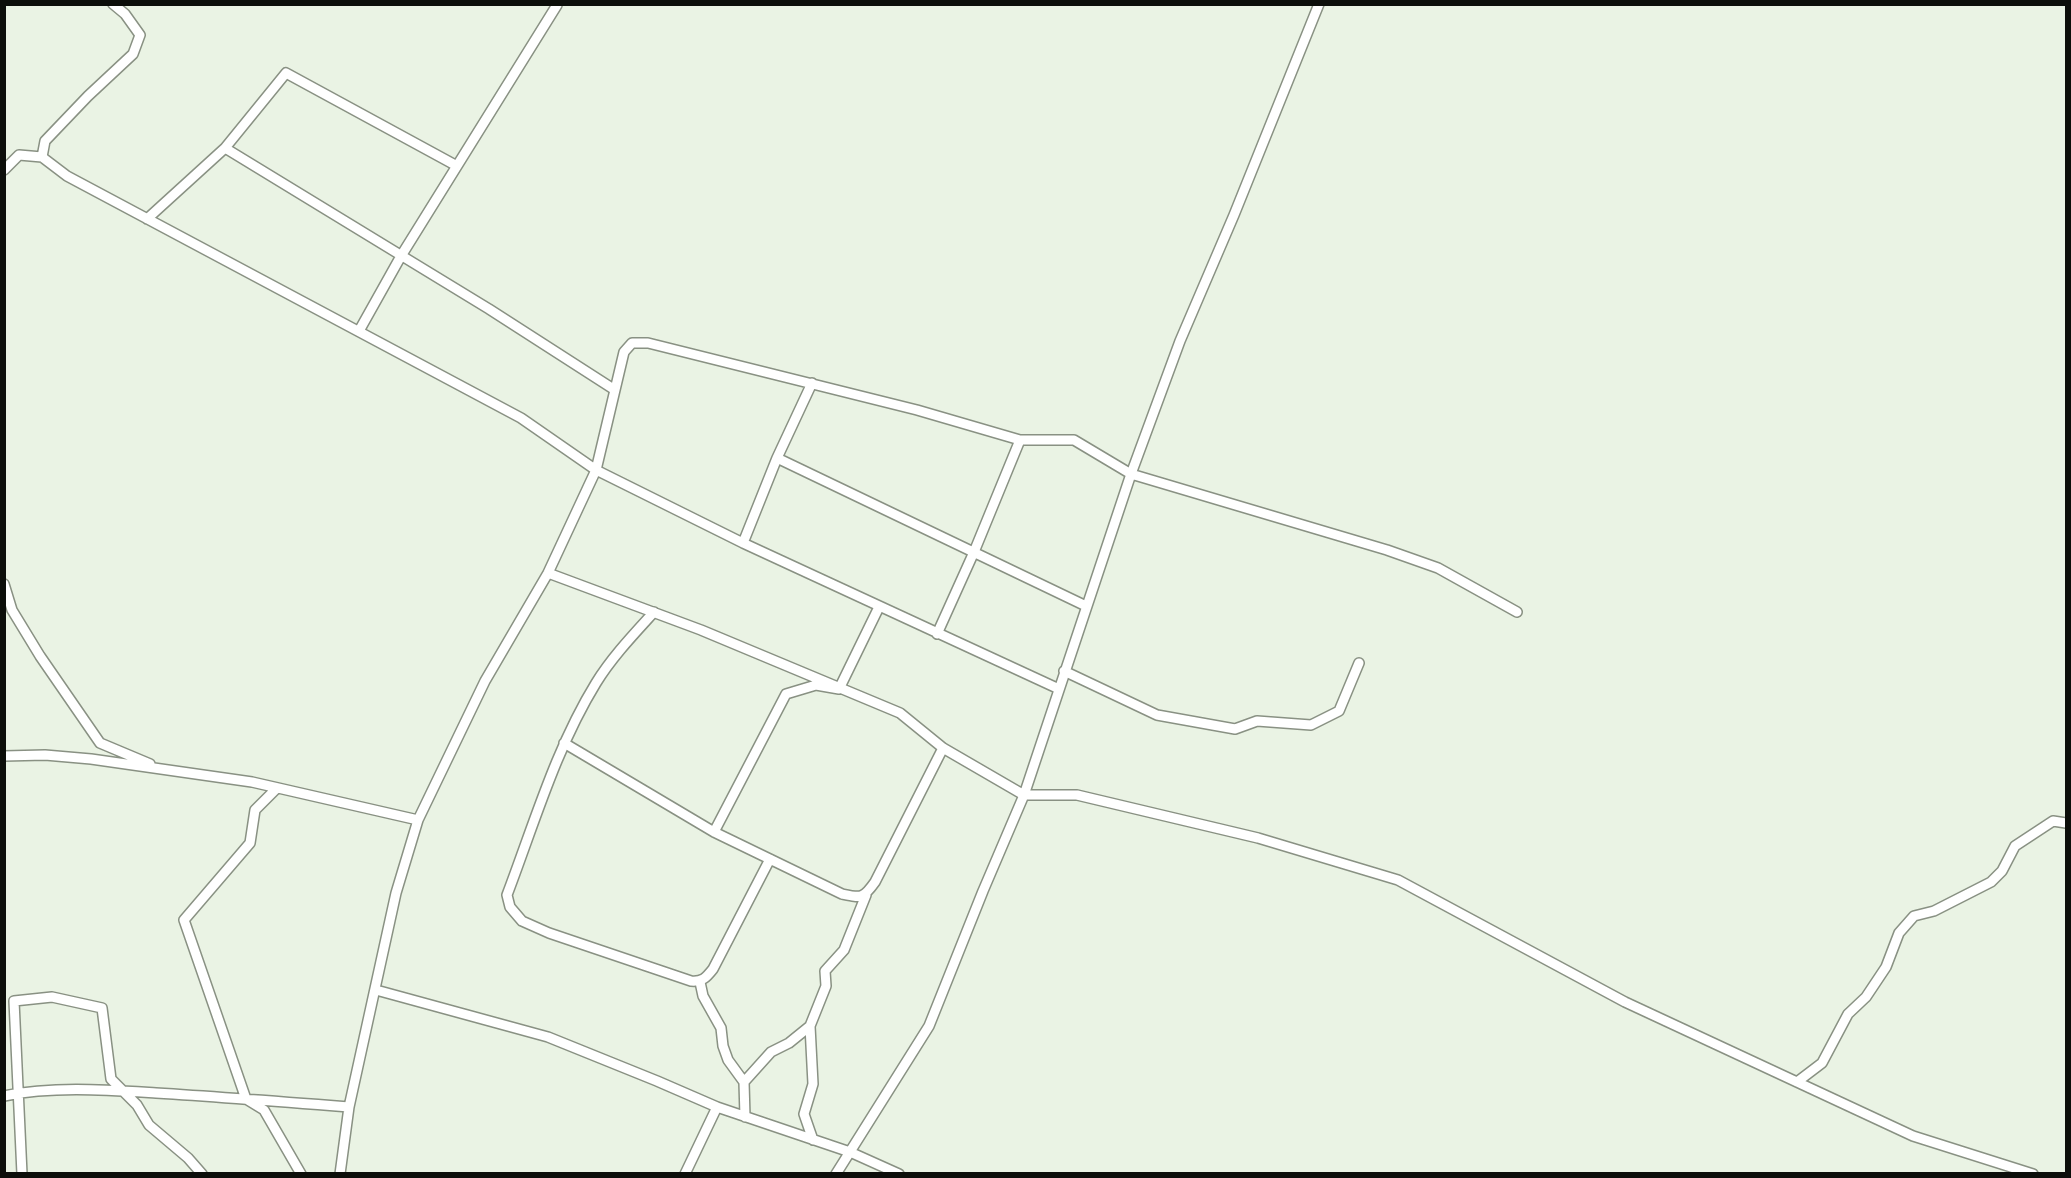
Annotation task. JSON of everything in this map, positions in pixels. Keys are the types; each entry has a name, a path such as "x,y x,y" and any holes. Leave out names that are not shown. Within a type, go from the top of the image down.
{"street":[{"path":"42,157 45,141 87,96 133,54 140,35 125,14 113,4"},
{"path":"836,1173 929,1026 982,891 1024,795 1131,474 1180,341 1234,215 1319,4"},
{"path":"359,331 401,256 557,5"},
{"path":"147,219 225,148 286,73 457,166"},
{"path":"225,148 615,390"},
{"path":"4,170 19,155 42,157 67,176 521,418 596,470 743,543 1059,689"},
{"path":"340,1173 349,1107 396,893 418,820 485,681 548,573 596,470 624,352 632,343 639,342 812,383 917,410 1020,441 1074,440 1131,474 1387,550 1438,568 1517,612"},
{"path":"743,543 777,458 812,383"},
{"path":"937,634 1020,441"},
{"path":"777,458 1086,606"},
{"path":"548,573 654,612 900,713 943,748 1024,795 1077,795 1258,838 1398,880 1625,1002 1913,1136 2032,1173"},
{"path":"4,584 12,610 40,656 100,743 163,770"},
{"path":"839,689 879,607"},
{"path":"654,612 624,645 596,682 564,744 507,895 510,907 522,921 549,933 691,981 700,982 713,969 770,859"},
{"path":"1064,671 1157,715 1235,729 1257,720 1311,725 1339,711 1359,663"},
{"path":"714,832 786,694 816,685 839,689"},
{"path":"564,744 714,832 842,894 858,897 866,895"},
{"path":"813,1140 804,1114 813,1084 810,1026 826,986 825,971 844,950 866,895 875,882 943,748"},
{"path":"4,756 45,755 252,782 418,820"},
{"path":"277,788 255,810 250,843 184,920 246,1098 264,1110 301,1173"},
{"path":"1797,1082 1822,1063 1848,1014 1866,997 1886,967 1899,933 1914,916 1934,911 1991,882 2002,871 2015,846 2053,821 2067,823"},
{"path":"700,982 703,996 721,1028 723,1046 728,1060 744,1082 745,1117"},
{"path":"376,990 548,1037 717,1107 850,1152 899,1173"},
{"path":"22,1173 19,1093 9,1001 52,997 102,1008 111,1079 137,1105 149,1125 202,1173"},
{"path":"744,1082 771,1052 789,1043 810,1026"},
{"path":"4,1096 19,1093 122,1091 349,1107"},
{"path":"685,1173 717,1107"}]}
